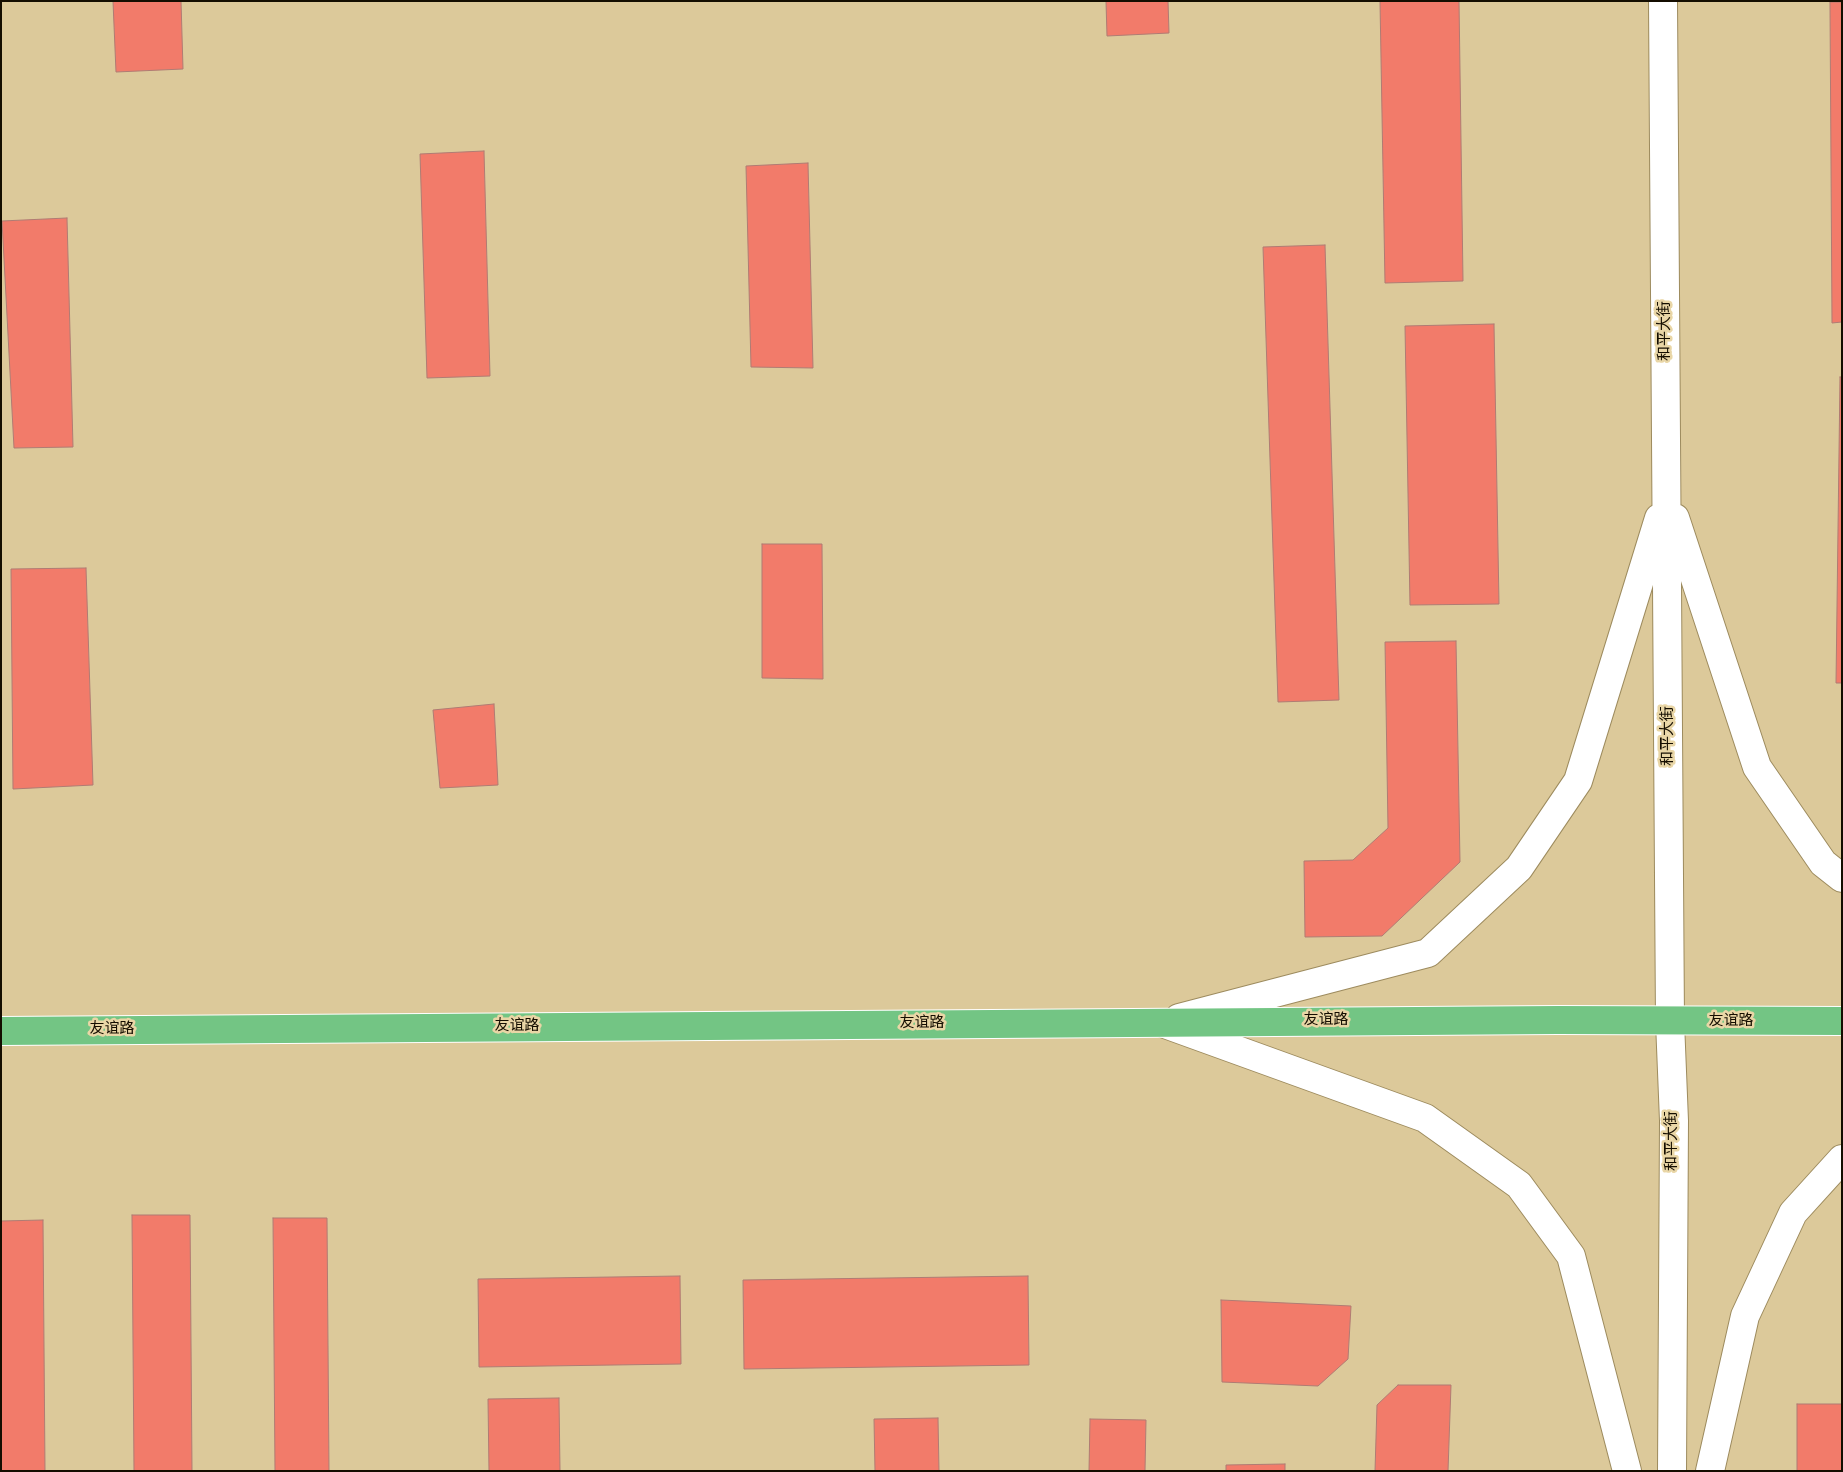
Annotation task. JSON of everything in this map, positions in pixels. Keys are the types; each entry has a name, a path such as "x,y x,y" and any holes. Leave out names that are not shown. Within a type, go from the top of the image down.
{"highway":[{"name":"友谊路","path":"1,1031 1548,1020 1670,1022 1842,1021"}],"main road":[{"name":"和平大街","path":"1663,1 1670,1022 1674,1121 1672,1471"},
{"path":"1667,493 1756,767 1823,863 1842,878"},
{"path":"1162,1023 1428,953 1519,868 1578,781 1667,493"},
{"path":"1162,1023 1426,1118 1519,1185 1571,1256 1627,1471"},
{"path":"1710,1471 1745,1316 1793,1213 1842,1159"}],"building":[{"path":"113,1 181,1 183,69 116,72"},
{"path":"1106,1 1168,1 1169,33 1107,36"},
{"path":"1380,1 1459,1 1463,281 1385,283"},
{"path":"1830,2 1842,2 1842,322 1832,323"},
{"path":"484,151 490,376 427,378 420,154"},
{"path":"808,163 813,368 751,367 746,166"},
{"path":"67,218 73,447 14,448 2,221"},
{"path":"1325,245 1339,700 1278,702 1263,247"},
{"path":"1494,324 1499,604 1410,605 1405,326"},
{"path":"1840,377 1842,377 1842,683 1836,683"},
{"path":"762,544 822,544 823,679 762,678"},
{"path":"86,568 93,785 13,789 11,569"},
{"path":"1456,641 1460,862 1382,936 1305,937 1304,861 1353,860 1388,828 1385,642"},
{"path":"494,704 498,785 440,788 433,710"},
{"path":"132,1215 190,1215 192,1471 134,1471"},
{"path":"273,1218 327,1218 329,1471 275,1471"},
{"path":"43,1220 45,1471 1,1471 1,1221"},
{"path":"680,1276 681,1364 479,1367 478,1279"},
{"path":"1028,1276 1029,1365 744,1369 743,1280"},
{"path":"1221,1300 1351,1306 1348,1359 1318,1386 1222,1382"},
{"path":"1398,1385 1451,1385 1448,1471 1375,1471 1377,1405"},
{"path":"559,1398 560,1471 489,1471 488,1399"},
{"path":"1797,1404 1842,1404 1842,1471 1797,1471"},
{"path":"938,1418 939,1471 875,1471 874,1419"},
{"path":"1090,1419 1146,1420 1145,1471 1089,1471"},
{"path":"1285,1464 1285,1471 1226,1471 1226,1465"}]}
